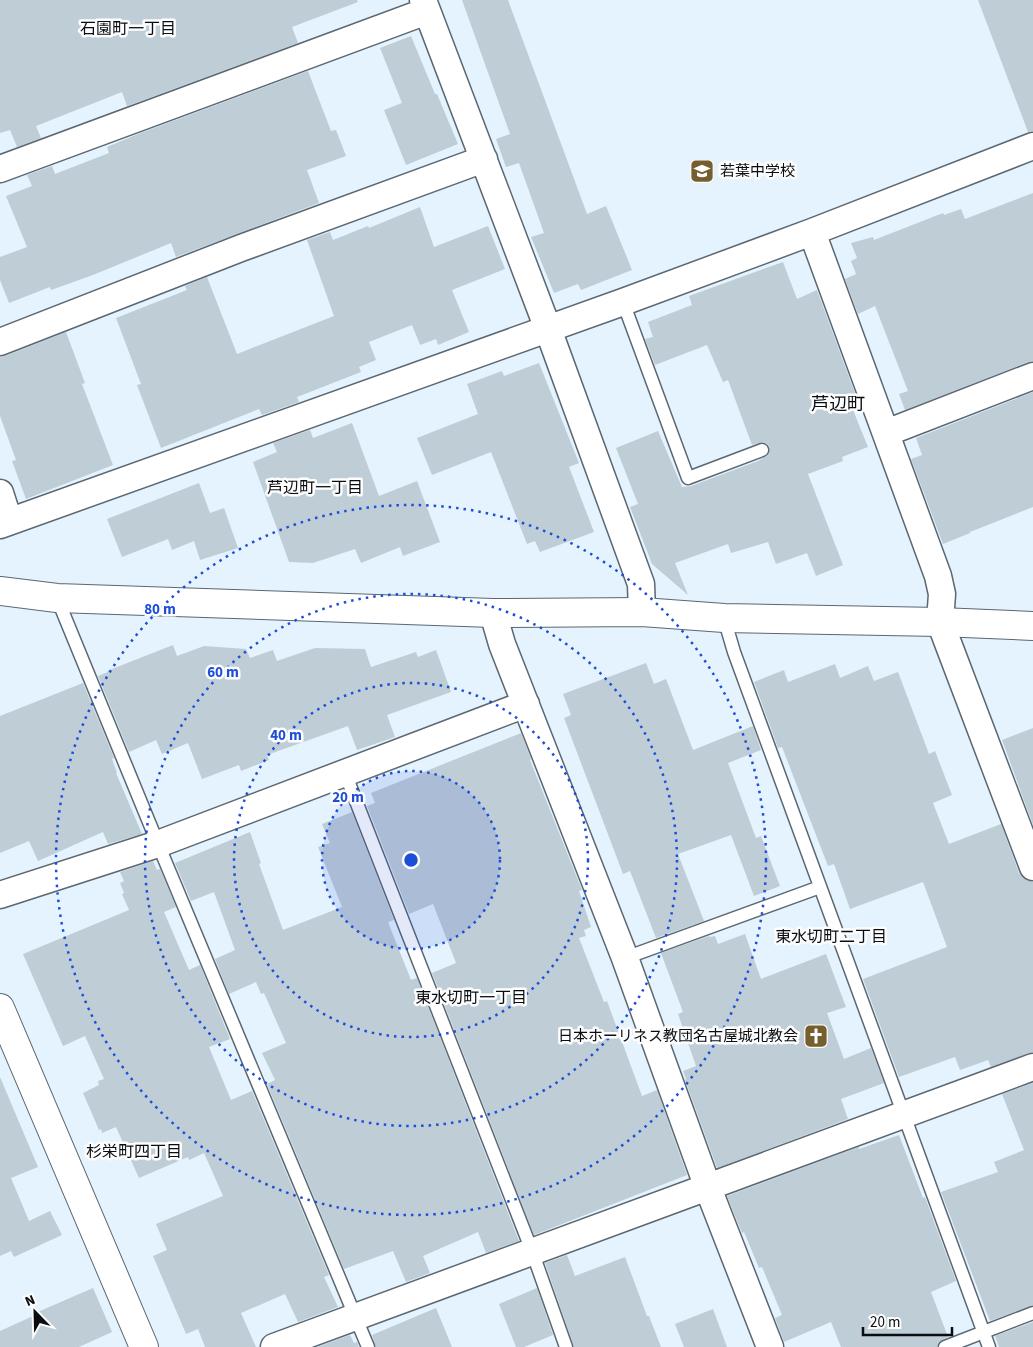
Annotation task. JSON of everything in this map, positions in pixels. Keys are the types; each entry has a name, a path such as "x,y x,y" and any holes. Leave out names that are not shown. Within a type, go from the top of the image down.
{"street":[{"path":"0,169 425,6 548,329 641,584 642,612"},
{"path":"0,493 4,523 623,302 812,232 1033,146"},
{"path":"0,342 241,248 484,159"},
{"path":"812,232 938,576 942,594 940,622 1033,867"},
{"path":"886,433 1033,376"},
{"path":"0,591 57,598 493,613 642,612 724,618 940,622 1033,626"},
{"path":"493,613 502,644 625,958 708,1188 770,1347"},
{"path":"0,895 158,844 526,704"},
{"path":"0,1008 144,1347"},
{"path":"274,1347 1033,1068"}],"lane":[{"path":"623,302 688,478 762,450"},
{"path":"57,598 368,1347"},
{"path":"724,618 734,652 989,1347"},
{"path":"345,773 532,1251 566,1347"},
{"path":"625,958 820,887"},
{"path":"945,1347 1033,1313"}],"building":[{"path":"0,0 357,0 358,2 292,27 298,43 127,106 122,92 36,126 41,138 17,147 10,130 0,133"},
{"path":"462,0 508,0 587,214 606,206 632,270 581,290 578,284 554,293 531,237 544,233 519,163 506,167 496,139 510,134"},
{"path":"978,0 1033,0 1033,131 1028,132"},
{"path":"411,36 458,144 406,165 384,110 402,103 380,48"},
{"path":"308,71 331,131 336,130 346,156 307,170 319,203 176,257 171,243 93,275 51,290 50,287 9,303 0,280 0,257 27,247 6,196 32,186 27,175 52,166 55,174 109,153 107,147 138,134"},
{"path":"1033,193 1033,361 905,410 899,394 908,391 875,306 858,314 845,279 856,274 851,261 857,258 851,243 873,237 874,240 943,213 944,215 961,209 965,219"},
{"path":"420,207 434,247 488,226 505,269 452,290 469,332 438,345 436,339 420,345 412,325 369,342 376,360 359,367 361,372 297,397 299,402 262,415 259,409 161,448 137,385 141,384 116,318 187,290 185,286 207,277 237,354 334,316 307,240 330,232 333,240 368,226 369,228"},
{"path":"783,262 797,299 817,290 860,407 853,410 868,447 842,457 843,461 808,474 843,565 816,576 807,553 776,564 768,542 731,553 728,544 675,563 688,595 652,564 630,507 638,504 616,448 658,431 682,487 691,486 758,461 768,455 770,448 763,442 752,445 728,380 723,382 707,345 655,365 645,339 653,337 648,322 692,305 689,296"},
{"path":"66,332 85,383 82,384 113,465 26,499 12,461 16,460 0,416 0,357"},
{"path":"539,363 579,463 569,467 594,532 540,552 535,541 527,544 491,452 432,475 417,438 478,414 467,384 502,371 504,376"},
{"path":"1033,392 1033,507 943,544 911,459 922,455 916,438"},
{"path":"352,423 379,496 417,481 440,542 403,556 400,547 361,563 355,549 313,563 289,562 253,462 277,452 273,443 310,430 313,438"},
{"path":"199,483 210,513 224,508 238,548 200,560 194,541 172,550 168,539 122,557 107,519"},
{"path":"173,645 177,656 204,646 246,649 250,658 273,650 277,661 315,648 365,649 371,667 416,652 418,657 436,650 451,692 387,715 395,737 357,750 348,726 267,755 269,760 241,771 239,765 202,779 188,743 162,754 156,740 129,752 98,676"},
{"path":"646,663 654,684 666,679 693,750 753,726 761,750 728,763 756,838 761,836 780,886 754,896 731,835 678,854 704,921 656,938 630,871 623,874 564,718 571,715 563,694"},
{"path":"835,664 840,678 868,666 874,681 898,672 929,754 935,751 952,795 933,803 949,844 1001,824 1019,873 1024,879 1033,882 1033,1052 991,1067 988,1060 960,1070 955,1057 899,1077 863,979 947,947 923,882 850,909 834,864 828,866 782,747 778,748 754,682 784,670 788,682"},
{"path":"83,683 114,758 112,759 116,773 142,834 108,844 103,832 38,861 29,841 0,853 0,716"},
{"path":"1033,728 1033,825 1002,740"},
{"path":"521,733 582,890 579,891 591,927 584,930 586,936 579,938 604,1002 607,1001 642,1096 657,1090 687,1175 534,1235 432,973 456,963 433,904 409,914 367,806 375,803 371,793"},
{"path":"352,812 394,920 388,922 411,980 417,978 519,1241 486,1253 478,1232 423,1256 430,1273 406,1282 393,1251 344,1269 267,1084 275,1080 262,1053 286,1043 264,993 261,994 256,982 229,994 215,959 235,950 214,892 191,901 175,863 250,832 261,863 259,864 283,930 342,907 318,847 330,843 322,824"},
{"path":"153,861 157,870 160,869 176,907 164,912 189,970 200,965 230,1039 209,1047 231,1100 252,1091 329,1275 324,1277 338,1307 298,1322 285,1294 241,1313 256,1347 205,1347 198,1329 186,1334 153,1256 167,1250 156,1224 223,1196 204,1153 189,1160 188,1157 139,1178 116,1127 102,1133 101,1129 99,1130 83,1093 99,1085 98,1081 104,1079 85,1036 63,1046 23,954 129,910 122,894 124,893 120,883 124,881 120,872"},
{"path":"745,934 761,979 826,954 846,1007 827,1013 844,1059 871,1048 884,1083 841,1099 848,1119 717,1168 685,1080 683,1071 696,1066 678,1014 683,1012 661,953 709,936 715,936 718,944"},
{"path":"0,1077 38,1167 11,1178 29,1221 50,1211 62,1235 14,1257 11,1251 0,1256"},
{"path":"1033,1083 1033,1305 990,1321 941,1192 998,1172 994,1162 1024,1150 1002,1094"},
{"path":"899,1135 923,1198 925,1197 956,1281 931,1292 948,1337 939,1342 937,1347 841,1347 831,1322 784,1342 775,1318 782,1315 762,1267 759,1268 727,1196 859,1147 859,1149"},
{"path":"567,1255 575,1276 625,1257 661,1347 574,1347 545,1263"},
{"path":"93,1288 112,1332 79,1347 0,1347 0,1331 33,1316 33,1314"},
{"path":"537,1288 553,1335 524,1347 516,1347 499,1304"},
{"path":"436,1308 452,1347 376,1347 372,1335"},
{"path":"713,1309 727,1347 684,1347 675,1324"},
{"path":"1033,1322 1033,1347 999,1347 995,1336"},
{"path":"350,1335 354,1343 357,1342 359,1347 317,1347"}],"place":[{"name":"若葉中学校","path":"702,171"},
{"name":"日本ホーリネス教団名古屋城北教会","path":"816,1036"}],"district":[{"name":"石園町一丁目","path":"128,29"},
{"name":"芦辺町","path":"838,404"},
{"name":"芦辺町一丁目","path":"315,488"},
{"name":"東水切町二丁目","path":"831,937"},
{"name":"東水切町一丁目","path":"471,998"},
{"name":"杉栄町四丁目","path":"134,1152"}]}
